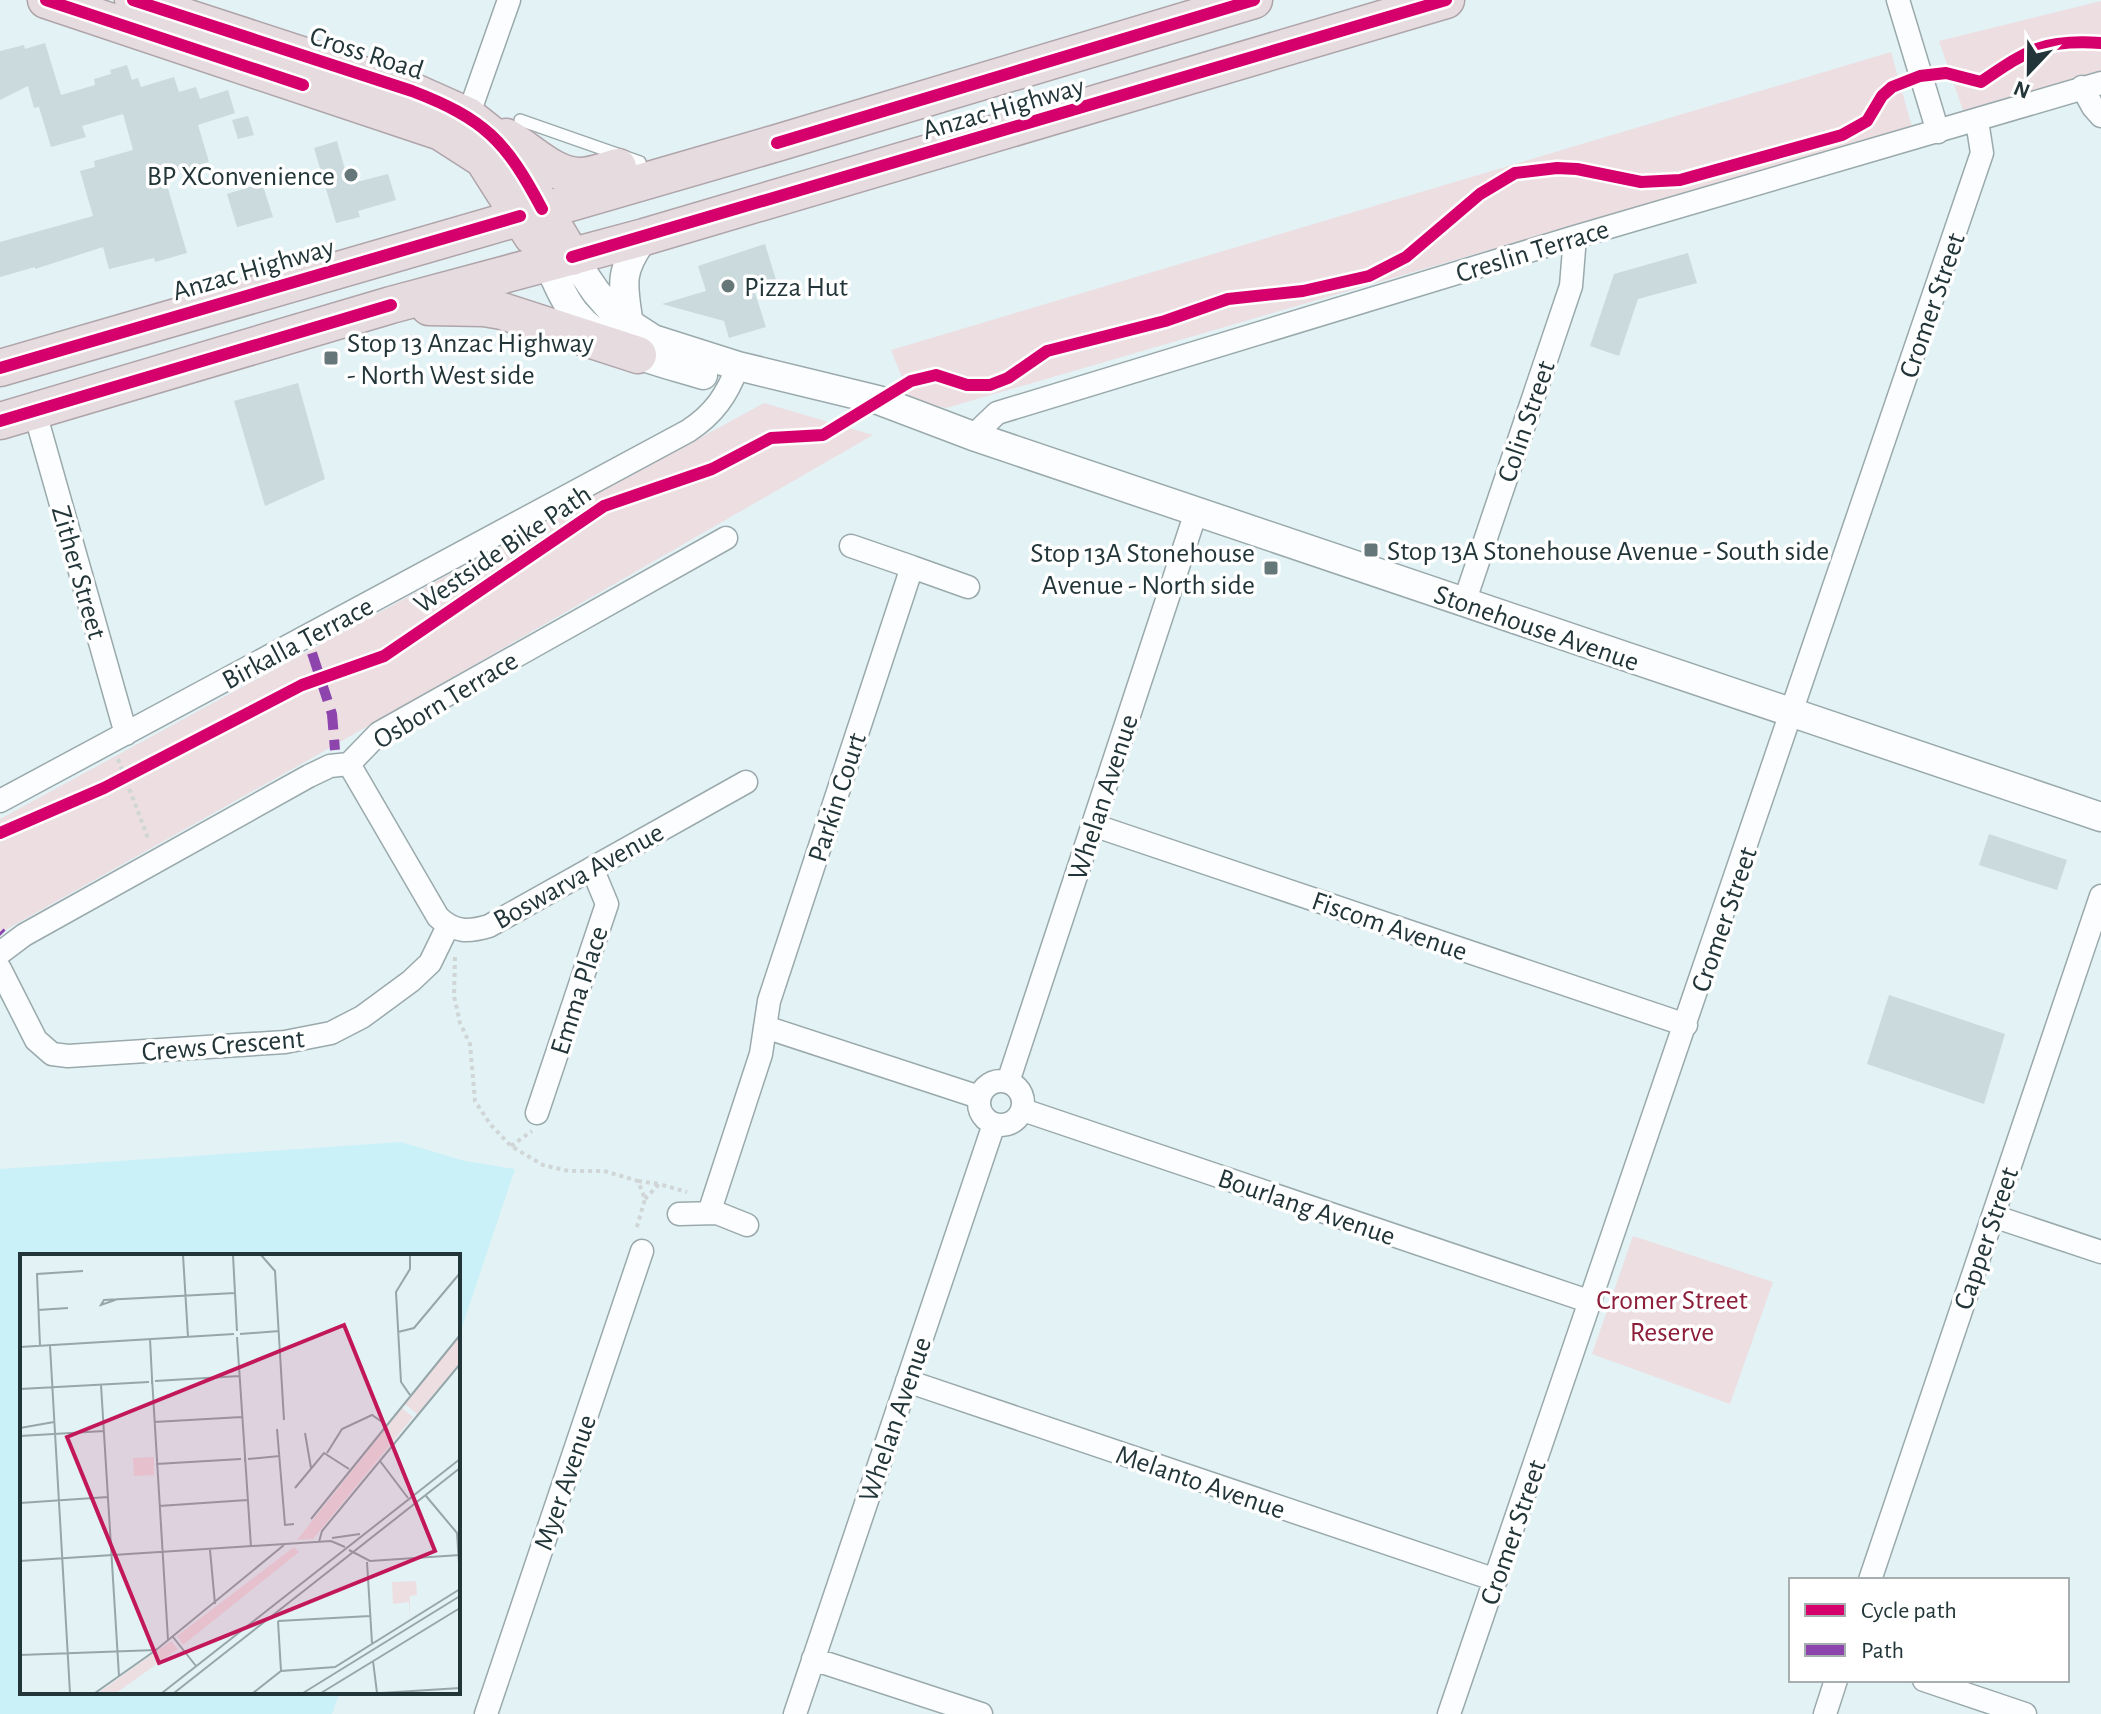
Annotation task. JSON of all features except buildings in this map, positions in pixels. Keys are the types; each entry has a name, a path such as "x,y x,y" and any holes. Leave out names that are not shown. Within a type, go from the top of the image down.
{"highway":[{"name":"Cross Road","path":"46,0 416,122 456,140 473,130"},
{"name":"Cross Road","path":"133,0 412,91 473,130 491,170 531,212 560,260"},
{"name":"Anzac Highway","path":"0,368 1040,64 1194,9 1254,0"},
{"name":"Anzac Highway","path":"0,421 391,305 644,237 1446,0"},
{"path":"1077,52 1077,76 1103,91 1130,94"},
{"path":"1040,64 1051,74 1056,86 1059,115"},
{"path":"434,240 473,211 479,200 481,186 473,130 524,146 551,168 582,176 728,136 777,143"},
{"path":"391,305 484,308 633,340"},
{"path":"87,394 86,364 82,354 90,341 107,350 122,368 156,374"}],"street":[{"path":"473,130 509,0"},
{"path":"1898,0 1938,132"},
{"path":"2092,85 2093,107 2101,116"},
{"name":"Creslin Terrace","path":"973,436 997,413 1575,237 2092,85"},
{"name":"Cromer Street","path":"1449,1714 1982,153 1977,121"},
{"path":"633,340 624,283 625,268 644,237"},
{"name":"Colin Street","path":"1464,603 1571,286 1575,237"},
{"name":"Stonehouse Avenue","path":"560,260 576,315 610,342 633,340 734,374 878,400 973,436 2101,817"},
{"name":"Birkalla Terrace","path":"0,801 688,431 714,411 734,374"},
{"name":"Zither Street","path":"34,409 118,738"},
{"name":"Whelan Avenue","path":"1008,1082 1196,512"},
{"name":"Osborn Terrace","path":"0,953 24,935 309,776 330,766 349,764 379,733 726,538"},
{"path":"851,546 968,587"},
{"name":"Parkin Court","path":"709,1213 761,1054 769,1001 912,567"},
{"path":"349,764 438,917 448,926"},
{"name":"Boswarva Avenue","path":"448,926 471,931 489,926 746,782"},
{"name":"Fiscom Avenue","path":"1093,825 1686,1025"},
{"name":"Emma Place","path":"537,1113 607,904 592,868"},
{"name":"Capper Street","path":"1871,1578 2101,896"},
{"name":"Crews Crescent","path":"0,969 36,1040 52,1054 68,1056 285,1042 331,1033 362,1017 399,991 430,963 448,926"},
{"path":"765,1027 979,1097"},
{"path":"1008,1082 1021,1093 1023,1110 1011,1123 994,1124 979,1110 979,1097 990,1083 1008,1082"},
{"name":"Bourlang Avenue","path":"1023,1110 1591,1302"},
{"name":"Whelan Avenue","path":"795,1714 994,1124"},
{"path":"679,1214 717,1213 747,1225"},
{"path":"1993,1216 2101,1252"},
{"name":"Myer Avenue","path":"486,1714 642,1251"},
{"name":"Melanto Avenue","path":"907,1381 1496,1580"},
{"path":"813,1659 981,1714"},
{"path":"1825,1714 1835,1682"},
{"path":"1930,1682 2025,1714"}],"lane":[{"path":"520,120 640,162"}],"path":[{"path":"118,738 119,779 157,861"},
{"path":"119,779 138,770"},
{"path":"638,1181 659,1184"}],"shaded area":[{"path":"401,1142 465,1161 515,1169 460,1333 460,1254 20,1254 20,1694 339,1694 332,1714 0,1714 0,1169"}],"green space":[{"path":"2101,1 2101,73 1964,113 1939,41"},
{"path":"1891,52 1912,127 946,408 911,400 891,350"},
{"path":"764,403 873,435 335,745 0,933 0,819"},
{"name":"Cromer Street Reserve","path":"1633,1236 1773,1282 1730,1404 1592,1354"}],"marked path":[{"path":"312,653 332,714 335,750"}],"cycle path":[{"path":"46,0 303,85"},
{"path":"133,0 437,101 491,135 517,166 542,209"},
{"path":"777,143 1254,0"},
{"path":"572,257 1446,0"},
{"name":"Westside Bike Path","path":"0,833 104,788 302,685 384,656 604,506 712,469 771,438 823,435 911,381 936,375 967,385 990,385 1008,378 1047,351 1165,321 1228,299 1303,291 1369,276 1406,257 1480,194 1515,173 1557,168 1641,182 1680,180 1842,135 1867,121 1882,96 1892,87 1920,76 1946,73 1981,82 2037,49 2064,43 2101,43"},
{"path":"0,368 520,216"},
{"path":"0,421 391,305"}],"place":[{"name":"BP XConvenience","path":"351,175"},
{"name":"Pizza Hut","path":"728,286"},
{"name":"Stop 13 Anzac Highway - North West side","path":"331,358"},
{"name":"Stop 13A Stonehouse Avenue - South side","path":"1371,550"},
{"name":"Stop 13A Stonehouse Avenue - North side","path":"1271,568"}]}
